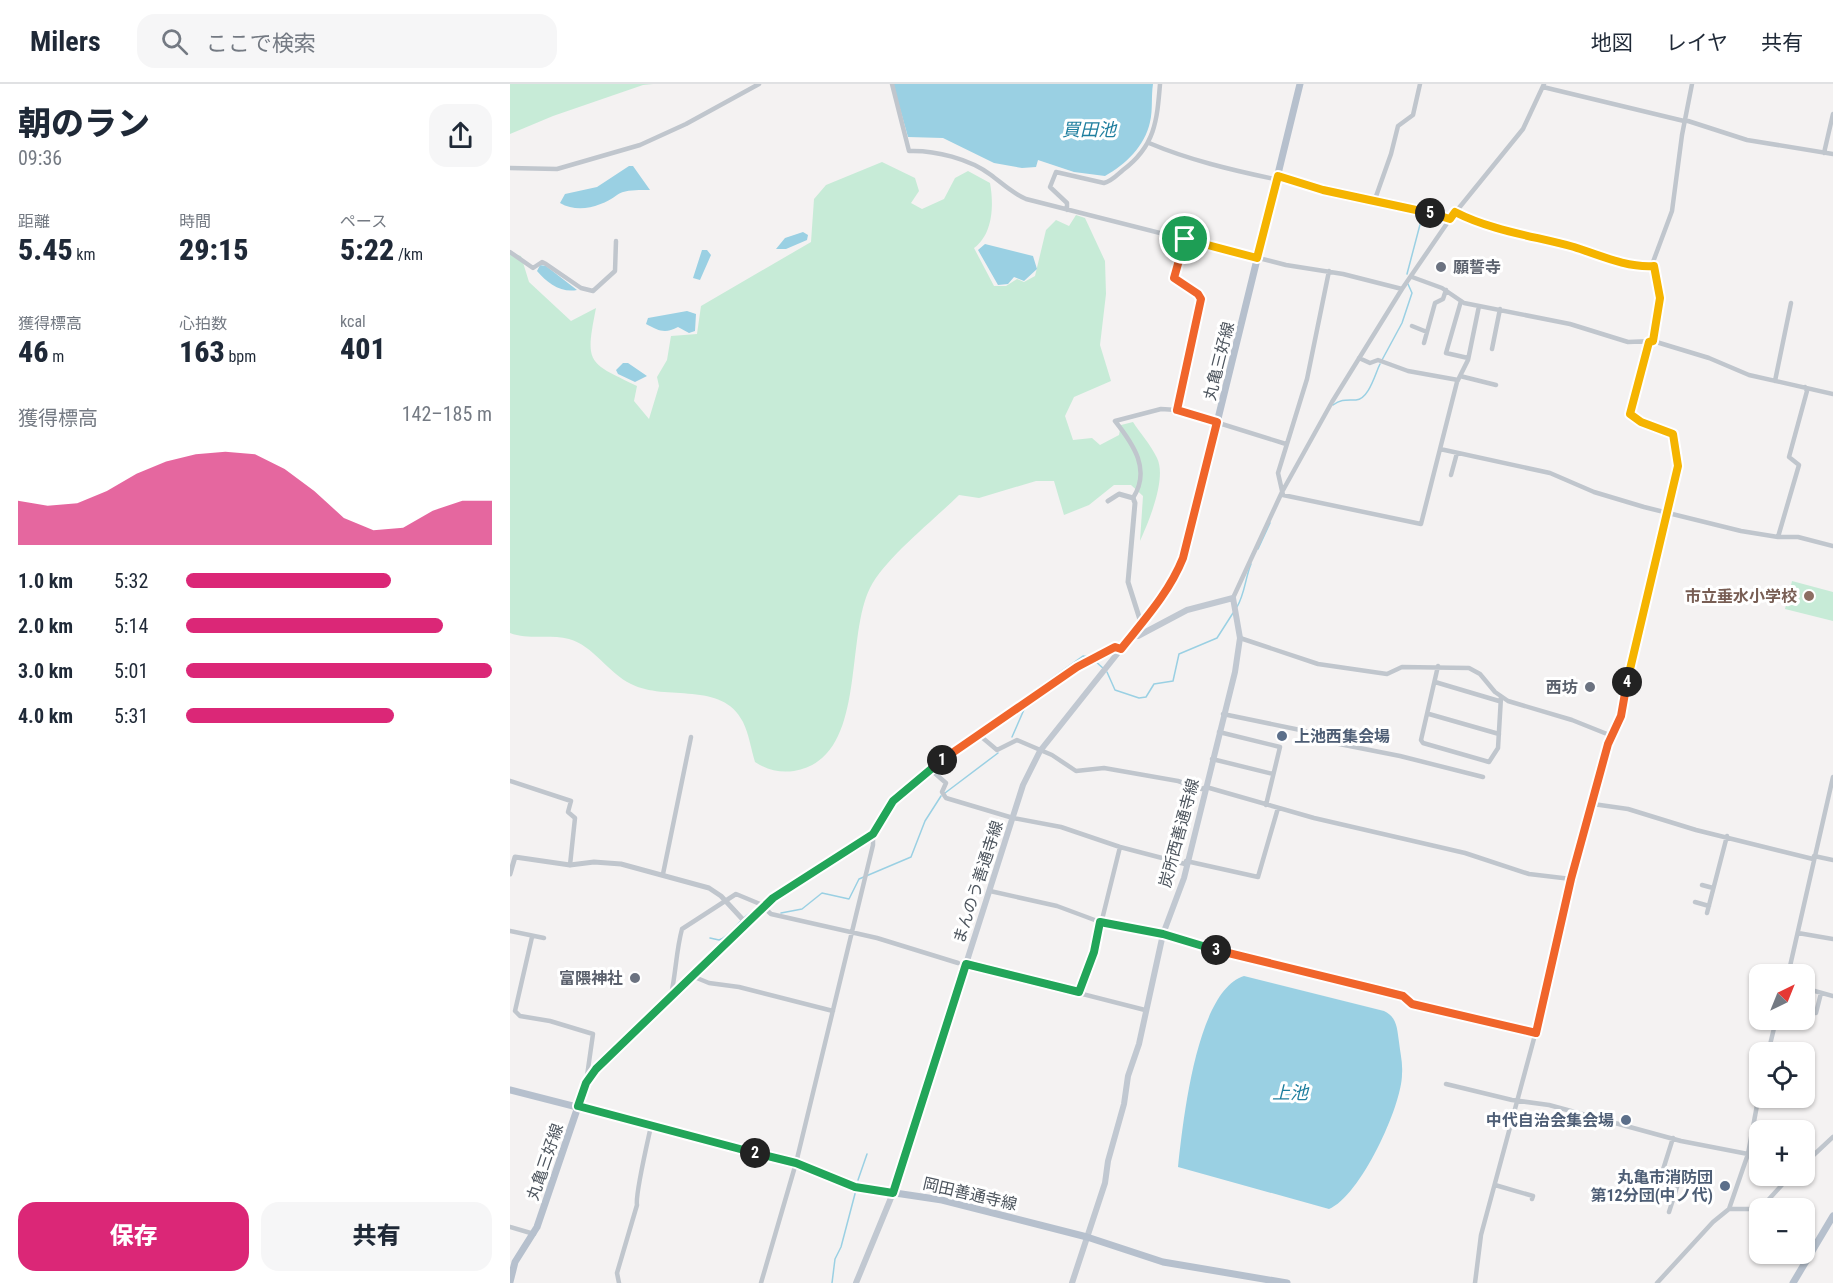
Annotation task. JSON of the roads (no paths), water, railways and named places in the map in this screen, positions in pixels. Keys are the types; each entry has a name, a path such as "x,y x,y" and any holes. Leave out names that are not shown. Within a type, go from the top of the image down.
{"main road":[{"name":"丸亀三好線","path":"510,1282 515,1262 534,1234 586,1083 604,1061 692,976 744,920 784,890 860,845 873,834 893,801 930,769 978,734 1077,667 1115,647 1121,649 1170,587 1183,558 1300,84"},
{"path":"1131,636 1138,636 1202,604 1233,598"},
{"name":"炭所西善通寺線","path":"1072,1283 1105,1183 1108,1161 1163,934 1184,878 1186,862 1235,672 1240,638 1233,598"},
{"name":"まんのう善通寺線","path":"856,1283 893,1193 962,964 990,891 1023,785 1040,751 1121,649"},
{"name":"岡田善通寺線","path":"510,1090 796,1163 855,1187 942,1200 1087,1237 1163,1262 1287,1283"},
{"path":"1793,1283 1833,1216"}],"street":[{"path":"510,168 557,169 640,145 686,124 759,84"},
{"path":"892,84 909,151 959,160 990,175 1011,192 1067,210 1257,258 1329,271 1402,289"},
{"path":"1067,210 1066,203 1050,187 1056,172 1098,182 1109,181 1128,167 1149,143 1154,132 1160,84"},
{"path":"1374,201 1391,154 1398,126 1413,115 1420,84"},
{"path":"1475,1283 1481,1235 1536,1033 1571,879 1612,736 1621,716 1678,466 1673,434 1641,422 1630,414 1651,341 1660,298 1654,266 1672,211 1684,120 1692,84"},
{"path":"1233,598 1283,493 1359,358 1402,289 1455,212 1523,129 1543,85 1684,120 1747,140 1833,154"},
{"path":"1824,153 1833,114"},
{"path":"1149,143 1180,156 1238,171 1274,179 1278,176 1450,219"},
{"path":"1455,212 1476,223 1605,258 1643,267 1654,266"},
{"path":"1177,410 1201,299 1198,294 1174,278 1185,239"},
{"path":"510,252 533,268 542,262 581,288 594,291 615,271 616,241"},
{"path":"1283,493 1278,473 1307,379 1329,271"},
{"path":"1412,277 1446,290 1461,301 1570,324 1628,342 1651,341 1709,358 1749,375 1833,394"},
{"path":"1424,343 1435,303 1443,299 1446,290"},
{"path":"1461,301 1446,352 1468,358"},
{"path":"1775,381 1791,303"},
{"path":"1283,493 1421,524 1459,378 1468,358 1479,306"},
{"path":"1492,349 1500,309"},
{"path":"1412,326 1427,332"},
{"path":"1359,358 1370,363 1378,360 1408,371 1496,385"},
{"path":"1778,537 1799,465 1789,457 1807,391 1805,387"},
{"path":"1141,623 1128,582 1136,506 1133,498 1141,482 1141,465 1126,435 1115,421 1161,409 1177,410 1286,444"},
{"path":"1440,449 1550,472 1594,492 1666,512 1778,537 1798,537 1833,546"},
{"path":"1451,475 1457,453"},
{"path":"1108,501 1119,494 1133,498"},
{"path":"1240,638 1318,664 1387,674 1402,667 1438,666 1475,670 1500,699 1498,748 1489,762 1423,743 1421,740 1429,714 1438,666"},
{"path":"1436,682 1572,720 1612,736"},
{"path":"1224,714 1305,731 1319,740 1400,756 1483,777"},
{"path":"1429,714 1499,734"},
{"path":"1219,732 1280,747 1266,805"},
{"path":"978,734 999,751 1011,741 1017,740 1062,760 1076,771 1104,768 1178,781 1202,789 1206,787 1266,805 1465,853 1529,873 1571,879"},
{"path":"663,874 691,737"},
{"path":"1212,759 1273,774"},
{"path":"930,769 946,783 942,792 946,798 1013,818 1060,827 1120,847 1258,877 1278,808"},
{"path":"1791,964 1833,779"},
{"path":"510,781 572,801 568,812 576,818 570,865"},
{"path":"1593,804 1628,809 1696,830 1833,861"},
{"path":"761,1283 796,1163 873,845 873,834"},
{"path":"1707,913 1717,859 1727,836"},
{"path":"1079,992 1094,952 1120,847"},
{"path":"510,874 513,857 570,865 594,862 621,864 709,888 744,920"},
{"path":"1702,885 1713,888"},
{"path":"990,891 1057,906 1100,922 1163,934 1229,955 1403,996 1412,1004 1536,1033"},
{"path":"671,996 677,966 677,946 682,929 736,894 764,907 771,914 877,938 962,964 1145,1010"},
{"path":"1695,902 1709,906"},
{"path":"510,931 544,938"},
{"path":"1798,933 1833,939"},
{"path":"532,937 515,1011 520,1017 550,1021 593,1034 584,1079 586,1083"},
{"path":"692,976 709,983 739,987 833,1011"},
{"path":"1815,991 1833,996"},
{"path":"1816,1012 1821,993"},
{"path":"1446,1084 1517,1101 1549,1105 1673,1138 1748,1154"},
{"path":"1657,1283 1713,1222 1729,1209 1748,1154 1756,1108"},
{"path":"619,1283 616,1273 637,1205 635,1197 642,1175 651,1125"},
{"path":"1815,1154 1833,1137"},
{"path":"1669,1212 1678,1184 1676,1180 1661,1176 1673,1138"},
{"path":"1495,1185 1533,1195"},
{"path":"1729,1209 1760,1209 1781,1186"},
{"path":"510,1227 534,1234"}],"water":[{"name":"買田池","path":"893,84 1153,84 1151,117 1139,147 1120,166 1105,176 1074,172 1038,160 1036,167 1022,168 994,163 943,138 908,137"},
{"path":"629,166 633,166 650,190 620,193 590,207 575,208 560,203 565,194 597,187"},
{"path":"803,232 808,235 807,240 786,249 776,249 785,238"},
{"path":"985,244 1033,256 1037,269 1024,281 1014,277 1008,284 998,285 978,250"},
{"path":"702,250 707,250 711,255 700,280 693,278"},
{"path":"540,265 546,266 577,290 565,290 550,283 537,271"},
{"path":"687,311 696,314 695,331 689,333 678,327 662,331 646,324 648,318"},
{"path":"623,363 628,363 647,376 635,382 618,374 616,370"},
{"name":"上池","path":"1244,976 1384,1011 1392,1016 1396,1024 1402,1070 1395,1107 1366,1169 1341,1201 1329,1209 1178,1167 1188,1091 1203,1031 1214,1006 1228,987"}],"waterway":[{"path":"1407,274 1422,217"},
{"path":"1382,360 1402,323 1412,293 1408,284"},
{"path":"1333,405 1341,401 1361,399 1371,385 1380,364"},
{"path":"1258,549 1270,523"},
{"path":"1237,607 1251,564"},
{"path":"1107,672 1115,690 1139,698 1146,697 1154,684 1173,681 1179,654 1217,638 1233,613"},
{"path":"1032,692 1083,656 1090,657"},
{"path":"1094,660 1104,669"},
{"path":"1012,737 1026,705"},
{"path":"945,793 998,753"},
{"path":"781,913 802,909 822,893 849,899 859,879 911,857 925,821 941,796"},
{"path":"710,938 719,940 724,938 752,911 759,908"},
{"path":"858,1180 867,1154"},
{"path":"832,1283 835,1259 841,1247 856,1190"}],"place":[{"name":"願誓寺","path":"1441,267"},
{"name":"市立垂水小学校","path":"1809,596"},
{"name":"西坊","path":"1590,687"},
{"name":"上池西集会場","path":"1282,736"},
{"name":"富隈神社","path":"635,978"},
{"name":"中代自治会集会場","path":"1626,1120"},
{"name":"丸亀市消防団 第12分団(中ノ代)","path":"1725,1186"}]}
